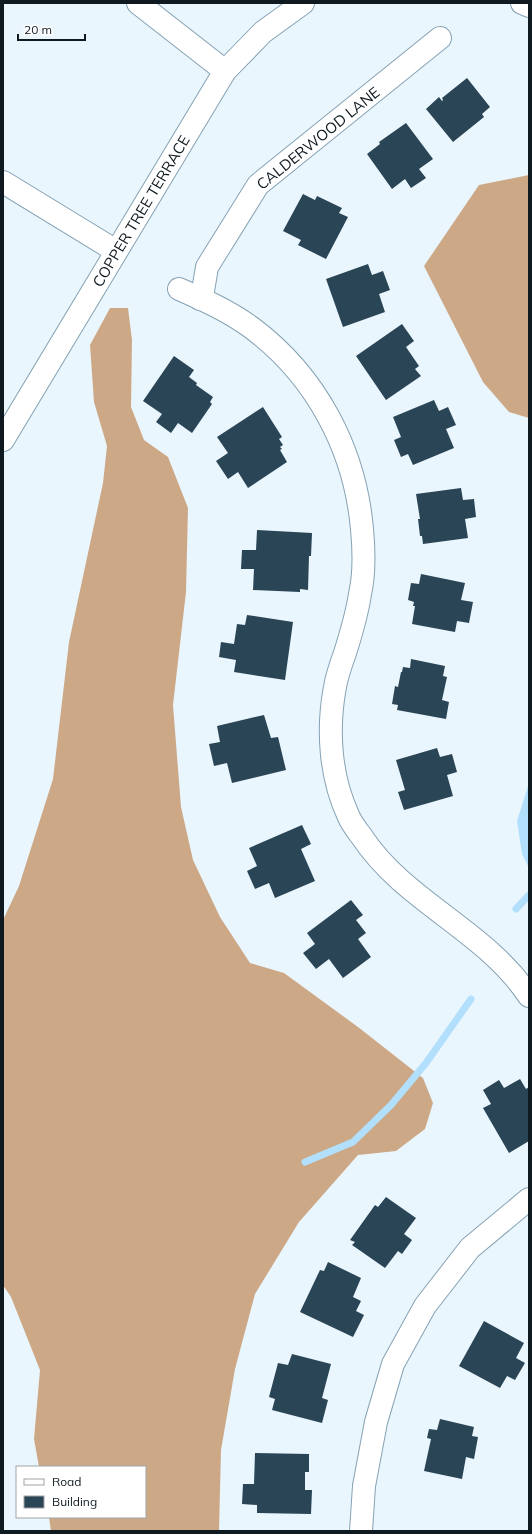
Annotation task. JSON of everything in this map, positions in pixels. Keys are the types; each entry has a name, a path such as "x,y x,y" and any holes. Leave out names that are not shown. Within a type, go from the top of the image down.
{"street":[{"path":"138,3 225,71"},
{"name":"COPPER TREE TERRACE","path":"3,439 225,71 263,32 303,3"},
{"path":"522,3 529,6"},
{"name":"CALDERWOOD LANE","path":"200,298 203,291 207,267 258,185 440,38"},
{"path":"3,182 116,251"},
{"path":"179,289 232,315 251,328 288,361 309,386 328,415 350,463 360,508 364,556 361,592 350,638 335,685 330,729 334,773 348,816 373,853 406,887 488,949 522,986 529,996"},
{"path":"361,1531 364,1486 376,1422 393,1364 425,1306 470,1248 529,1199"}],"shaded area":[{"path":"529,175 529,418 509,412 483,382 424,266 479,185"},
{"path":"110,308 128,308 132,340 131,407 144,440 168,457 188,508 186,592 173,705 181,807 193,860 220,917 250,963 284,973 358,1027 423,1078 433,1103 425,1129 396,1151 358,1155 299,1222 255,1294 235,1369 221,1450 219,1531 51,1531 49,1518 146,1518 146,1466 39,1466 34,1439 40,1370 11,1297 3,1285 3,920 19,886 53,779 69,642 103,483 107,446 94,402 90,345"}],"water":[{"path":"529,783 529,868 522,854 517,821"}],"building":[{"path":"467,78 490,107 482,114 484,117 453,142 426,109 439,97 442,101 442,98"},
{"path":"406,123 433,159 419,169 426,178 411,188 405,179 392,189 367,154 380,144 379,142"},
{"path":"303,194 315,200 317,196 342,208 339,213 348,217 326,259 298,245 301,240 283,231"},
{"path":"368,264 372,275 383,271 390,290 379,294 385,312 343,327 326,279"},
{"path":"402,324 414,341 406,347 419,366 415,369 421,376 386,400 356,356"},
{"path":"174,356 194,370 189,377 197,383 196,385 213,397 210,402 212,404 192,433 178,423 171,433 156,422 162,414 143,401"},
{"path":"434,400 439,411 448,407 456,425 446,429 454,448 413,465 408,454 401,457 394,440 401,437 393,417"},
{"path":"263,407 282,437 279,439 283,445 280,447 282,449 280,450 287,462 248,488 238,472 228,479 216,461 228,453 217,437"},
{"path":"461,488 463,500 474,499 476,517 465,519 468,538 423,544 422,536 420,536 418,519 420,519 416,494"},
{"path":"257,530 312,533 311,556 309,556 308,590 300,589 300,592 253,590 254,569 241,569 242,550 256,550"},
{"path":"421,574 465,583 461,600 473,602 469,623 457,621 455,632 412,624 415,606 413,606 414,602 408,600 411,583 419,584"},
{"path":"247,615 293,622 285,680 234,672 236,660 219,657 221,642 234,644 237,624 245,625"},
{"path":"411,659 445,666 443,676 447,677 442,700 449,702 446,719 397,710 398,705 392,704 395,686 398,687 403,667 410,668"},
{"path":"264,715 271,738 278,737 286,770 232,783 227,763 214,766 209,744 220,742 217,726"},
{"path":"437,748 440,757 452,754 457,772 447,775 453,796 404,810 398,792 405,790 396,760"},
{"path":"302,825 311,844 301,849 315,881 275,898 269,883 255,889 247,871 257,866 249,848"},
{"path":"351,900 363,915 356,920 366,933 358,939 371,957 343,978 329,959 316,969 303,953 315,944 307,933"},
{"path":"520,1079 526,1089 529,1087 529,1141 509,1153 483,1108 491,1104 483,1090 499,1080 504,1088"},
{"path":"386,1197 416,1218 404,1234 412,1240 402,1254 398,1251 385,1268 352,1245 355,1242 350,1240 375,1205 378,1207"},
{"path":"328,1262 361,1278 353,1297 361,1301 356,1311 364,1315 353,1337 300,1312 320,1270 324,1271"},
{"path":"484,1321 524,1343 516,1358 525,1363 515,1380 507,1376 500,1388 459,1366"},
{"path":"292,1354 331,1364 322,1398 328,1400 322,1423 272,1410 275,1399 269,1397 278,1363 288,1365"},
{"path":"440,1419 474,1427 472,1436 478,1437 474,1459 466,1457 462,1479 424,1471 431,1439 427,1438 429,1429 437,1430"},
{"path":"255,1453 309,1454 309,1472 305,1472 305,1490 312,1490 311,1514 257,1513 257,1505 242,1504 243,1484 254,1484"}],"waterway":[{"path":"516,909 529,895"},
{"path":"305,1162 353,1142 391,1105 426,1063 471,999"}]}
